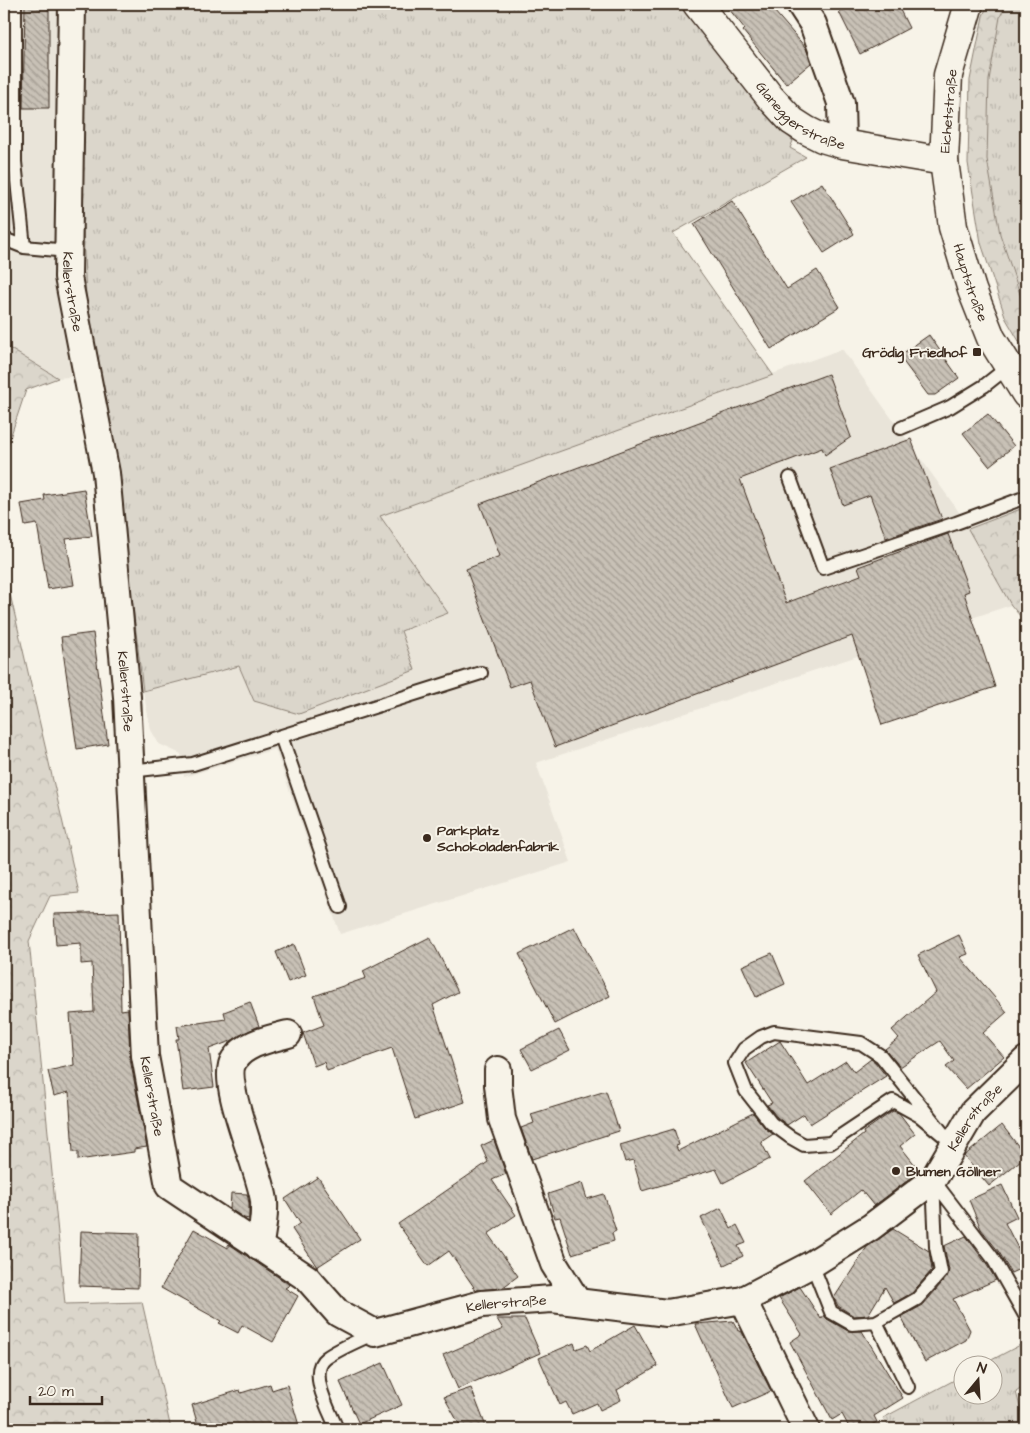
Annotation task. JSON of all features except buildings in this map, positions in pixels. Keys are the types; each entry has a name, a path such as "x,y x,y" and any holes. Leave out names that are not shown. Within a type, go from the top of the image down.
{"main road":[{"name":"Glaneggerstraße","path":"697,4 770,97 792,121 806,130 822,138 842,144 944,161"},
{"name":"Eichetstraße","path":"944,161 948,75 969,4"},
{"name":"Hauptstraße","path":"944,161 953,226 972,290 991,338 1026,394"}],"street":[{"name":"Kellerstraße","path":"72,4 68,277 106,473 127,697 145,1056 170,1186 307,1278 338,1313 375,1333 482,1304 552,1299 667,1313 743,1300 812,1264 871,1227 933,1180 949,1141 973,1112 1026,1060"},
{"path":"800,4 813,24 841,103 842,144"},
{"path":"259,1247 264,1202 260,1180 231,1087 230,1067 234,1059 255,1044 288,1034"},
{"path":"498,1070 502,1119 554,1264 577,1301"},
{"path":"743,1300 806,1429"}],"lane":[{"path":"14,4 14,162 24,247"},
{"path":"4,239 24,247 68,251"},
{"path":"901,428 950,407 984,386 1008,367"},
{"path":"790,478 823,568 1026,497"},
{"path":"130,771 193,764 481,674"},
{"path":"280,736 340,907"},
{"path":"774,1032 861,1043 880,1056 949,1141 920,1116 893,1101 830,1143 804,1145 771,1122 746,1091 735,1063 744,1049 761,1037 774,1032"},
{"path":"933,1180 992,1257 1026,1317"},
{"path":"812,1264 831,1312 852,1324 876,1322 917,1299 941,1272 936,1247 933,1180"},
{"path":"876,1322 908,1387"},
{"path":"337,1429 319,1385 318,1370 325,1358 375,1333"}],"shaded area":[{"path":"4,4 81,4 99,374 58,378 4,345"},
{"path":"842,349 959,512 1011,605 536,763 571,862 340,934 275,749 184,777 181,754 159,744 151,730 143,691 239,666 254,701 414,670 401,631 447,613 380,516"}],"green space":[{"path":"81,4 681,4 767,116 793,141 790,148 806,157 673,233 773,375 380,516 448,613 401,631 415,670 299,714 254,701 239,666 143,691 119,489 86,298 82,212 84,77"},
{"path":"988,4 1006,4 1000,17 989,80 987,159 1000,234 1026,312 1026,353 1006,319 981,243 968,163 970,80 983,16"},
{"path":"1000,4 1026,4 1026,315 994,220 979,116"},
{"path":"4,345 58,378 26,390 4,456"},
{"path":"1026,507 1026,623 1011,605 968,529"},
{"path":"4,568 79,893 50,896 29,941 65,1304 142,1302 171,1429 4,1429"},
{"path":"1026,1342 1026,1385 1016,1392 1026,1429 891,1429 883,1418 952,1381 952,1406 1002,1406 1002,1356 999,1356"}],"place":[{"name":"Grödig Friedhof","path":"977,352"},
{"name":"Parkplatz Schokoladenfabrik","path":"427,838"},
{"name":"Blumen Göllner","path":"896,1171"}]}
